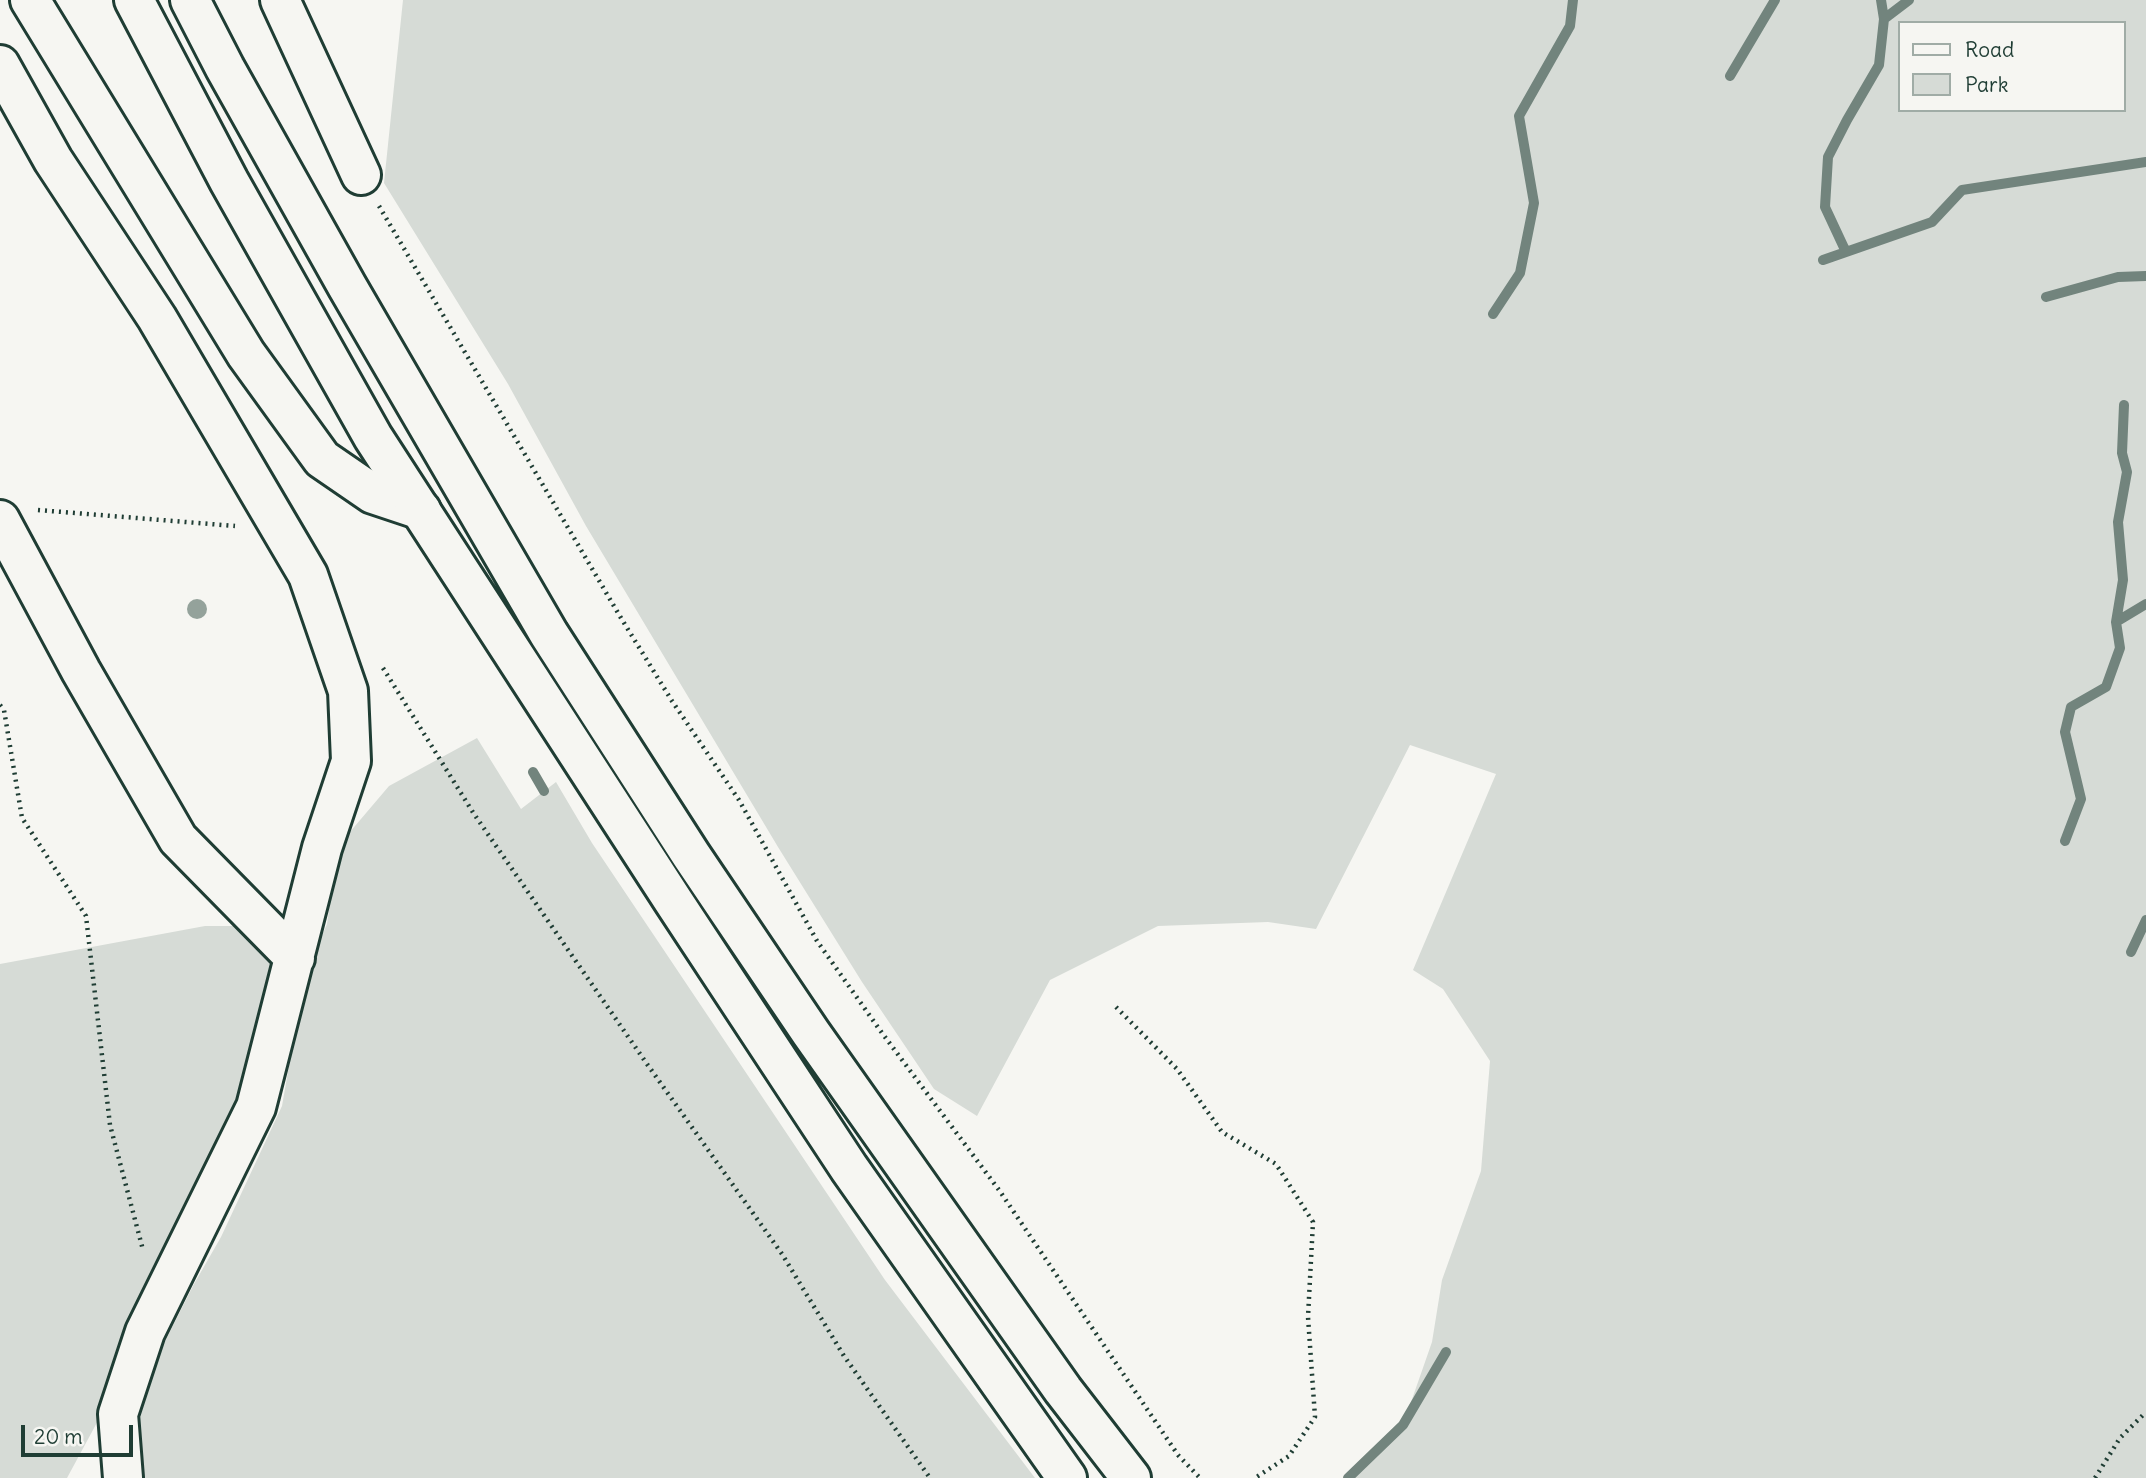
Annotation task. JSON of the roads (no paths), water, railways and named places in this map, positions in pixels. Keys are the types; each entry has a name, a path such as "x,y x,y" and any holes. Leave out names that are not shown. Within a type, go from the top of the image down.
{"main road":[{"path":"30,0 246,354 322,459 373,494 421,510"},
{"path":"134,0 229,181 373,437 849,1168 1067,1478"},
{"path":"190,0 225,68 360,308 549,634 691,855 811,1033 1063,1390 1131,1478"},
{"path":"280,0 361,175"},
{"path":"0,65 53,160 157,318 308,575 348,691 351,761 322,848 256,1107 145,1332 118,1414 123,1478"},
{"path":"0,520 81,671 178,839 295,958"}],"waterway":[{"path":"1493,314 1520,273 1534,203 1519,116 1570,26 1573,0"},
{"path":"1730,76 1775,0"},
{"path":"1881,0 1884,19"},
{"path":"1846,252 1825,207 1828,157 1879,65 1884,19 1909,0"},
{"path":"1823,260 1932,222 1962,190 2146,162"},
{"path":"2046,297 2118,277 2146,276"},
{"path":"2065,841 2081,799 2065,732 2071,707 2106,687 2120,648 2116,622 2123,580 2118,522 2127,472 2122,453 2124,405"},
{"path":"2116,622 2146,604"},
{"path":"533,772 544,791"},
{"path":"2131,952 2146,920"},
{"path":"1348,1478 1403,1425 1446,1352"}]}
